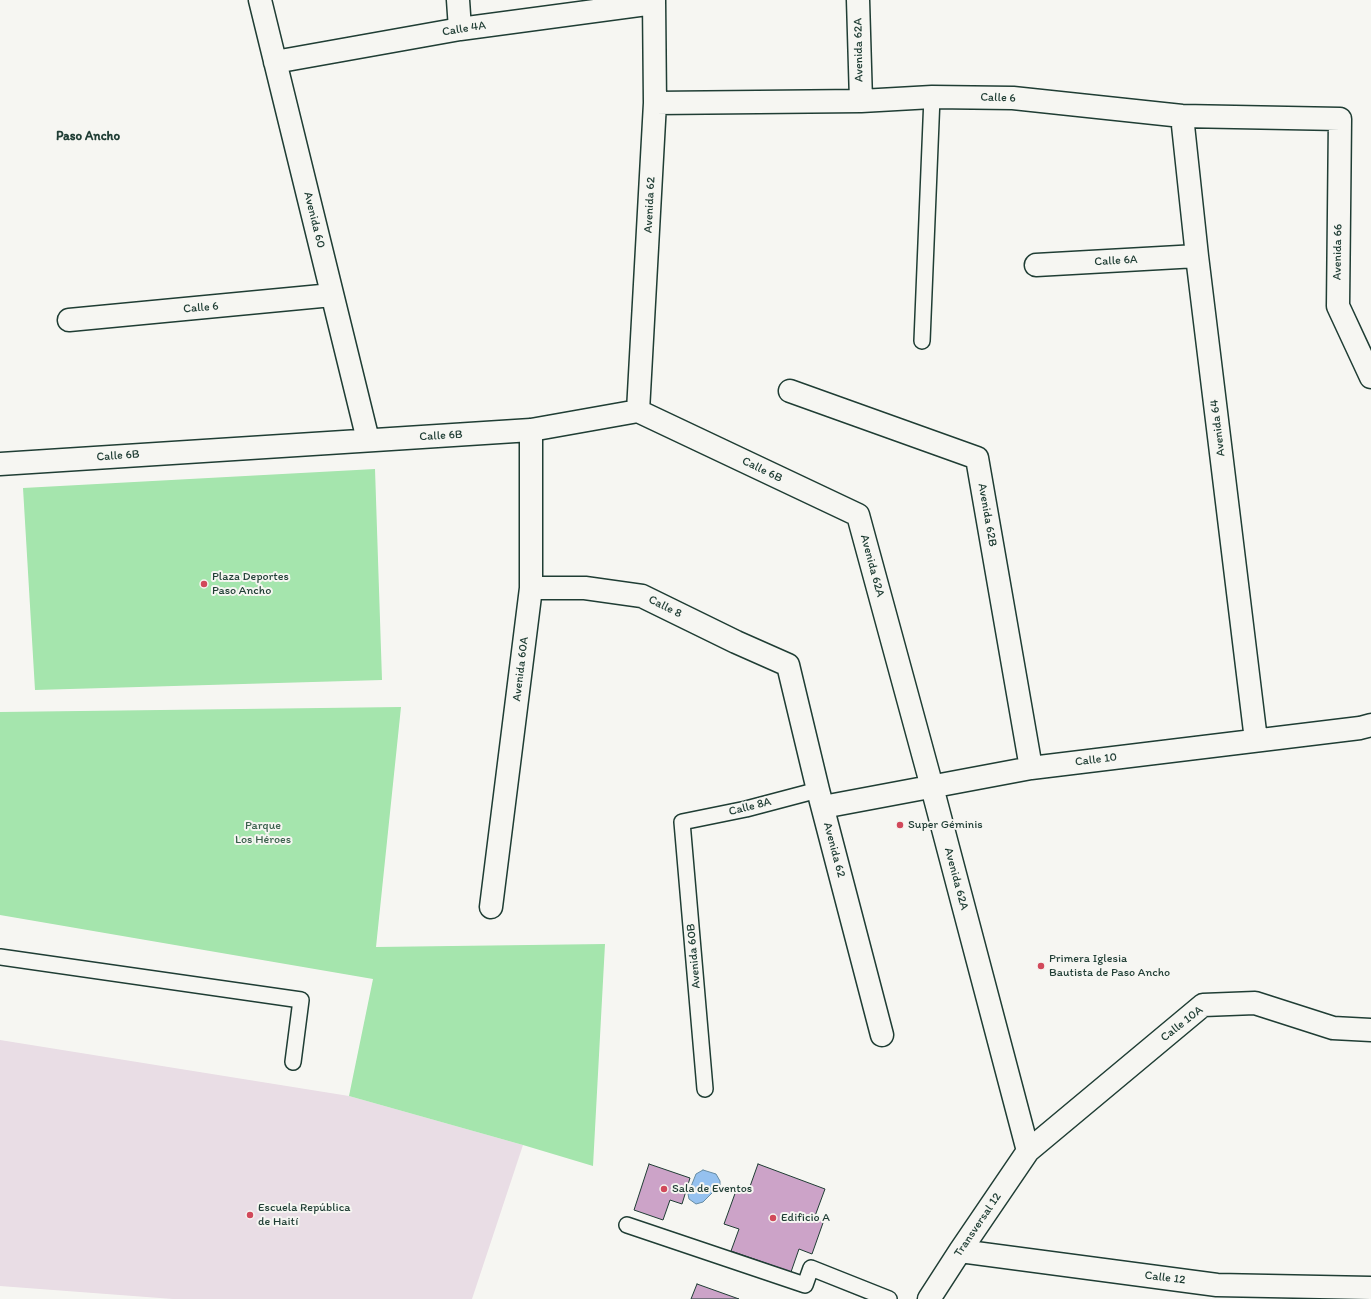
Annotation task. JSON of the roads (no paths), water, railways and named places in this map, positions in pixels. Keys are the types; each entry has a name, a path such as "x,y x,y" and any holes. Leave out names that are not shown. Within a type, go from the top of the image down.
{"street":[{"name":"Avenida 60","path":"260,0 368,440"},
{"path":"458,0 460,30"},
{"name":"Avenida 62A","path":"858,0 860,101"},
{"name":"Calle 4A","path":"275,62 460,30 654,1"},
{"name":"Avenida 62","path":"638,411 655,103 654,1"},
{"name":"Calle 6","path":"655,103 860,101 932,97 1014,98 1182,116 1340,119"},
{"name":"Avenida 64","path":"1182,116 1197,256 1256,740"},
{"name":"Avenida 66","path":"1340,119 1338,306 1371,377"},
{"name":"Calle 6A","path":"1036,265 1197,256"},
{"name":"Calle 6","path":"69,320 332,295"},
{"name":"Avenida 62B","path":"790,392 977,458 1031,768"},
{"name":"Calle 6B","path":"0,464 531,430 638,411 858,516"},
{"name":"Avenida 60A","path":"491,907 531,588 531,430"},
{"name":"Avenida 62A","path":"858,516 932,787 1028,1151"},
{"name":"Calle 8","path":"531,588 585,588 642,596 788,665"},
{"name":"Avenida 62","path":"788,665 882,1035"},
{"name":"Calle 10","path":"821,798 932,787 1031,768 1360,728 1371,725"},
{"name":"Calle 10A","path":"1028,1151 1203,1005 1255,1003 1333,1028 1371,1030"},
{"name":"Transversal 12","path":"929,1299 1028,1151"},
{"name":"Calle 12","path":"960,1251 1216,1285 1371,1288"}],"lane":[{"path":"922,341 932,97"},
{"name":"Calle 8A","path":"682,822 746,809 821,798"},
{"name":"Avenida 60B","path":"682,822 706,1090"},
{"path":"0,957 301,1000 293,1062"},
{"path":"627,1225 805,1285 811,1268 889,1299"}],"water":[{"path":"703,1170 716,1174 720,1181 720,1185 703,1202 696,1204 689,1199 688,1194 696,1174"}],"place":[{"name":"Plaza Deportes Paso Ancho","path":"204,584"},
{"name":"Super Géminis","path":"900,825"},
{"name":"Primera Iglesia Bautista de Paso Ancho","path":"1041,966"},
{"name":"Sala de Eventos","path":"664,1189"},
{"name":"Escuela República de Haití","path":"250,1215"},
{"name":"Edificio A","path":"773,1218"}],"district":[{"name":"Paso Ancho","path":"88,137"}],"park label":[{"name":"Parque Los Héroes","path":"263,833"}]}
